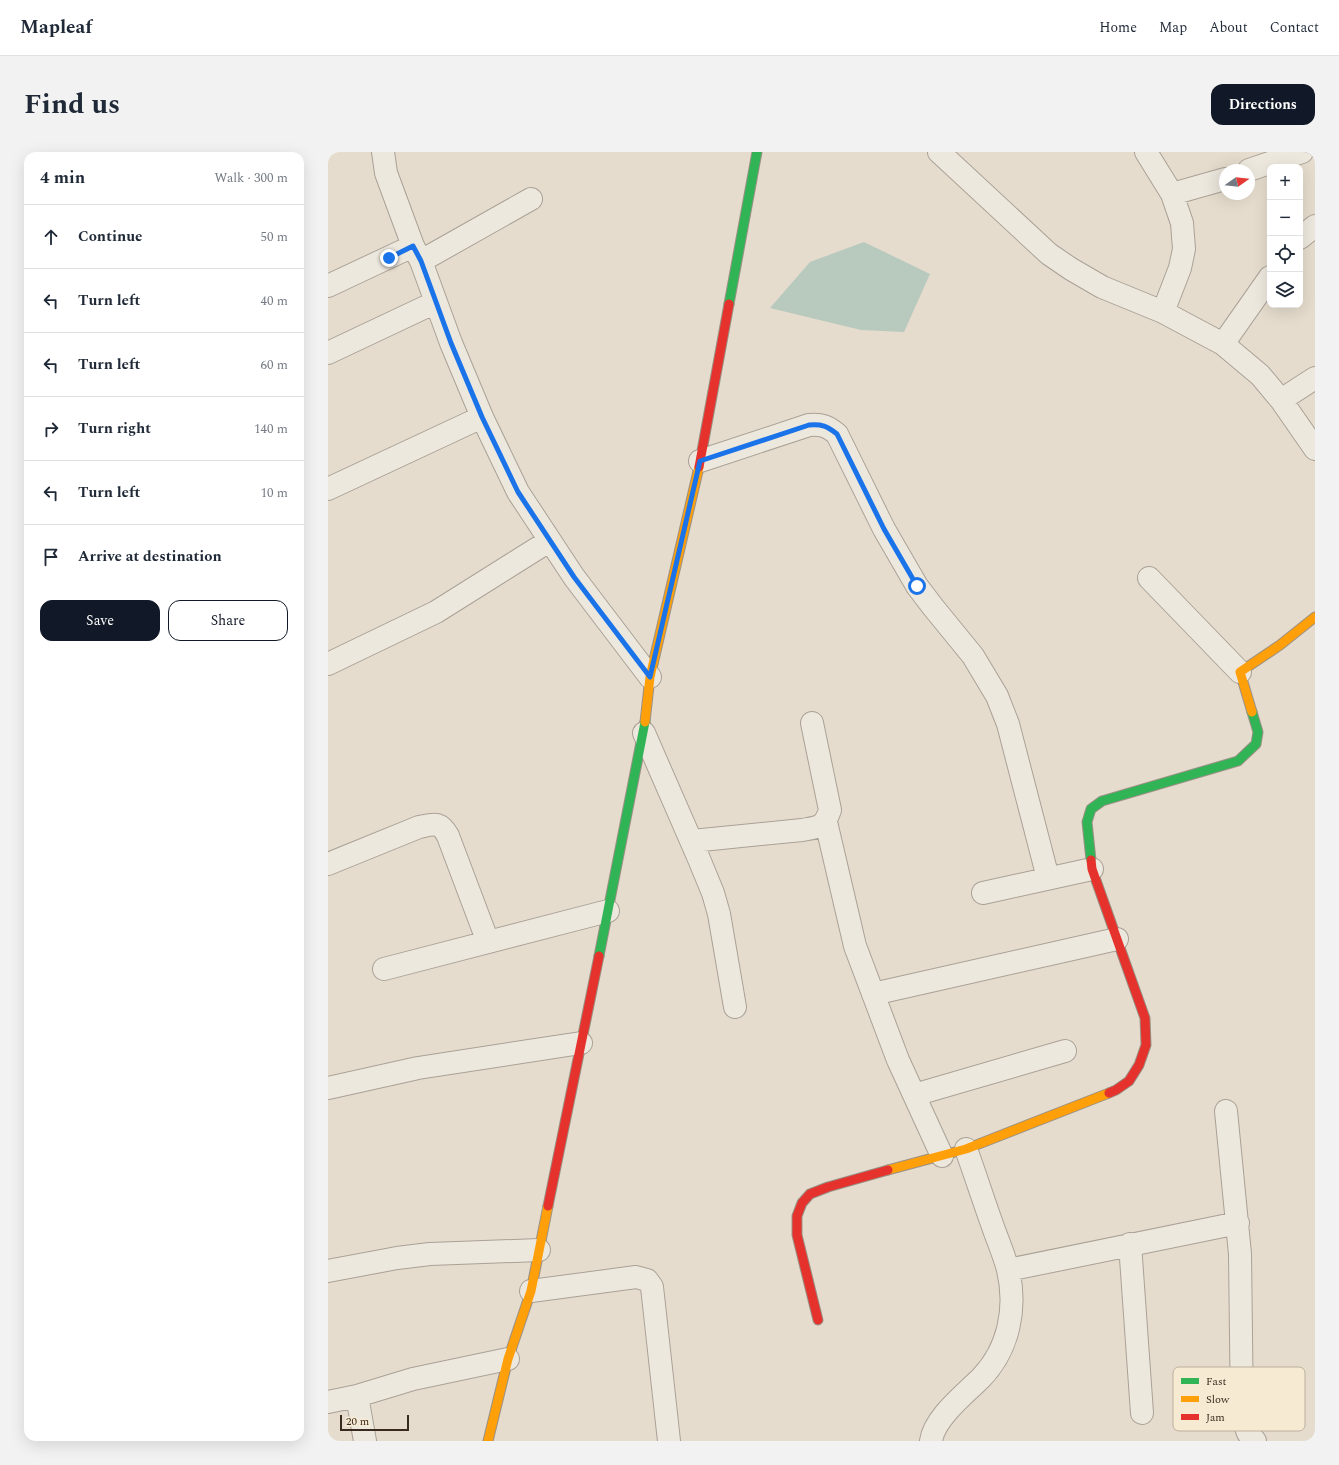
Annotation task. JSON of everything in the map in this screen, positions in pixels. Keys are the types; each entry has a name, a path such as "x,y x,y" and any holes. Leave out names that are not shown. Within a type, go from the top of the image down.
{"main road":[{"path":"488,1441 508,1359 531,1291 644,733 650,677 700,461 757,152"},
{"path":"818,1320 797,1235 797,1216 802,1203 810,1194 828,1187 966,1149 1116,1090 1129,1081 1139,1064 1146,1045 1145,1018 1092,869 1087,822 1091,809 1102,801 1238,761 1249,752 1256,744 1258,732 1240,672 1280,646 1315,617"}],"street":[{"path":"384,152 386,173 417,254 482,417 518,492 574,577 650,677"},
{"path":"939,152 1049,254 1071,269 1102,287 1163,312 1223,344 1260,375 1281,400 1315,449"},
{"path":"1146,152 1172,194 1182,223 1184,249 1180,268 1163,312"},
{"path":"1255,168 1302,152"},
{"path":"1172,194 1219,181"},
{"path":"328,286 417,254 531,199"},
{"path":"1302,236 1315,226"},
{"path":"1223,344 1267,281"},
{"path":"328,353 436,302"},
{"path":"1281,400 1315,378"},
{"path":"328,489 482,417"},
{"path":"700,461 809,425 821,424 837,434 884,529 917,586 973,656 997,696 1008,724 1048,878"},
{"path":"328,664 436,612 549,541"},
{"path":"1150,578 1240,672"},
{"path":"812,723 830,810 826,822 855,946 898,1060 942,1156"},
{"path":"644,733 692,841 713,893 719,914 735,1007"},
{"path":"692,841 802,830 818,827 826,822"},
{"path":"328,864 419,827 431,824 439,825 444,829 448,836 488,942"},
{"path":"983,894 1092,869"},
{"path":"384,969 608,911"},
{"path":"873,994 1117,939"},
{"path":"328,1088 418,1068 581,1043"},
{"path":"914,1095 1064,1050"},
{"path":"1226,1111 1240,1254 1241,1367"},
{"path":"931,1441 932,1435 941,1418 985,1374 1001,1350 1009,1327 1012,1303 1008,1270 966,1149"},
{"path":"1008,1270 1238,1223"},
{"path":"1130,1244 1142,1412"},
{"path":"328,1271 397,1258 430,1254 539,1250"},
{"path":"531,1291 636,1277 647,1280 652,1287 669,1441"},
{"path":"328,1402 357,1396 413,1379 508,1359"},
{"path":"357,1396 365,1441"},
{"path":"1248,1431 1255,1441"}],"shaded area":[{"path":"864,242 930,274 904,332 861,330 770,308 810,262"}],"traffic: fast":[{"path":"729,304 757,152"},
{"path":"1091,860 1087,822 1091,809 1102,801 1238,761 1256,744 1258,732 1252,712"},
{"path":"599,956 645,722"}],"traffic: slow":[{"path":"645,722 650,677 699,467"},
{"path":"1252,712 1240,672 1280,645 1315,617"},
{"path":"888,1170 966,1149 1109,1093"},
{"path":"488,1441 508,1359 531,1291 548,1206"}],"traffic: jam":[{"path":"699,467 729,304"},
{"path":"1091,860 1092,869 1145,1018 1146,1045 1139,1065 1129,1081 1109,1093"},
{"path":"548,1206 599,956"},
{"path":"818,1320 797,1235 797,1216 802,1203 810,1194 828,1187 888,1170"}],"route":[{"path":"389,258 413,246 421,261 451,343 482,417 518,492 574,577 650,677 700,461 809,425 821,424 828,427 837,434 884,529 917,586"}]}
